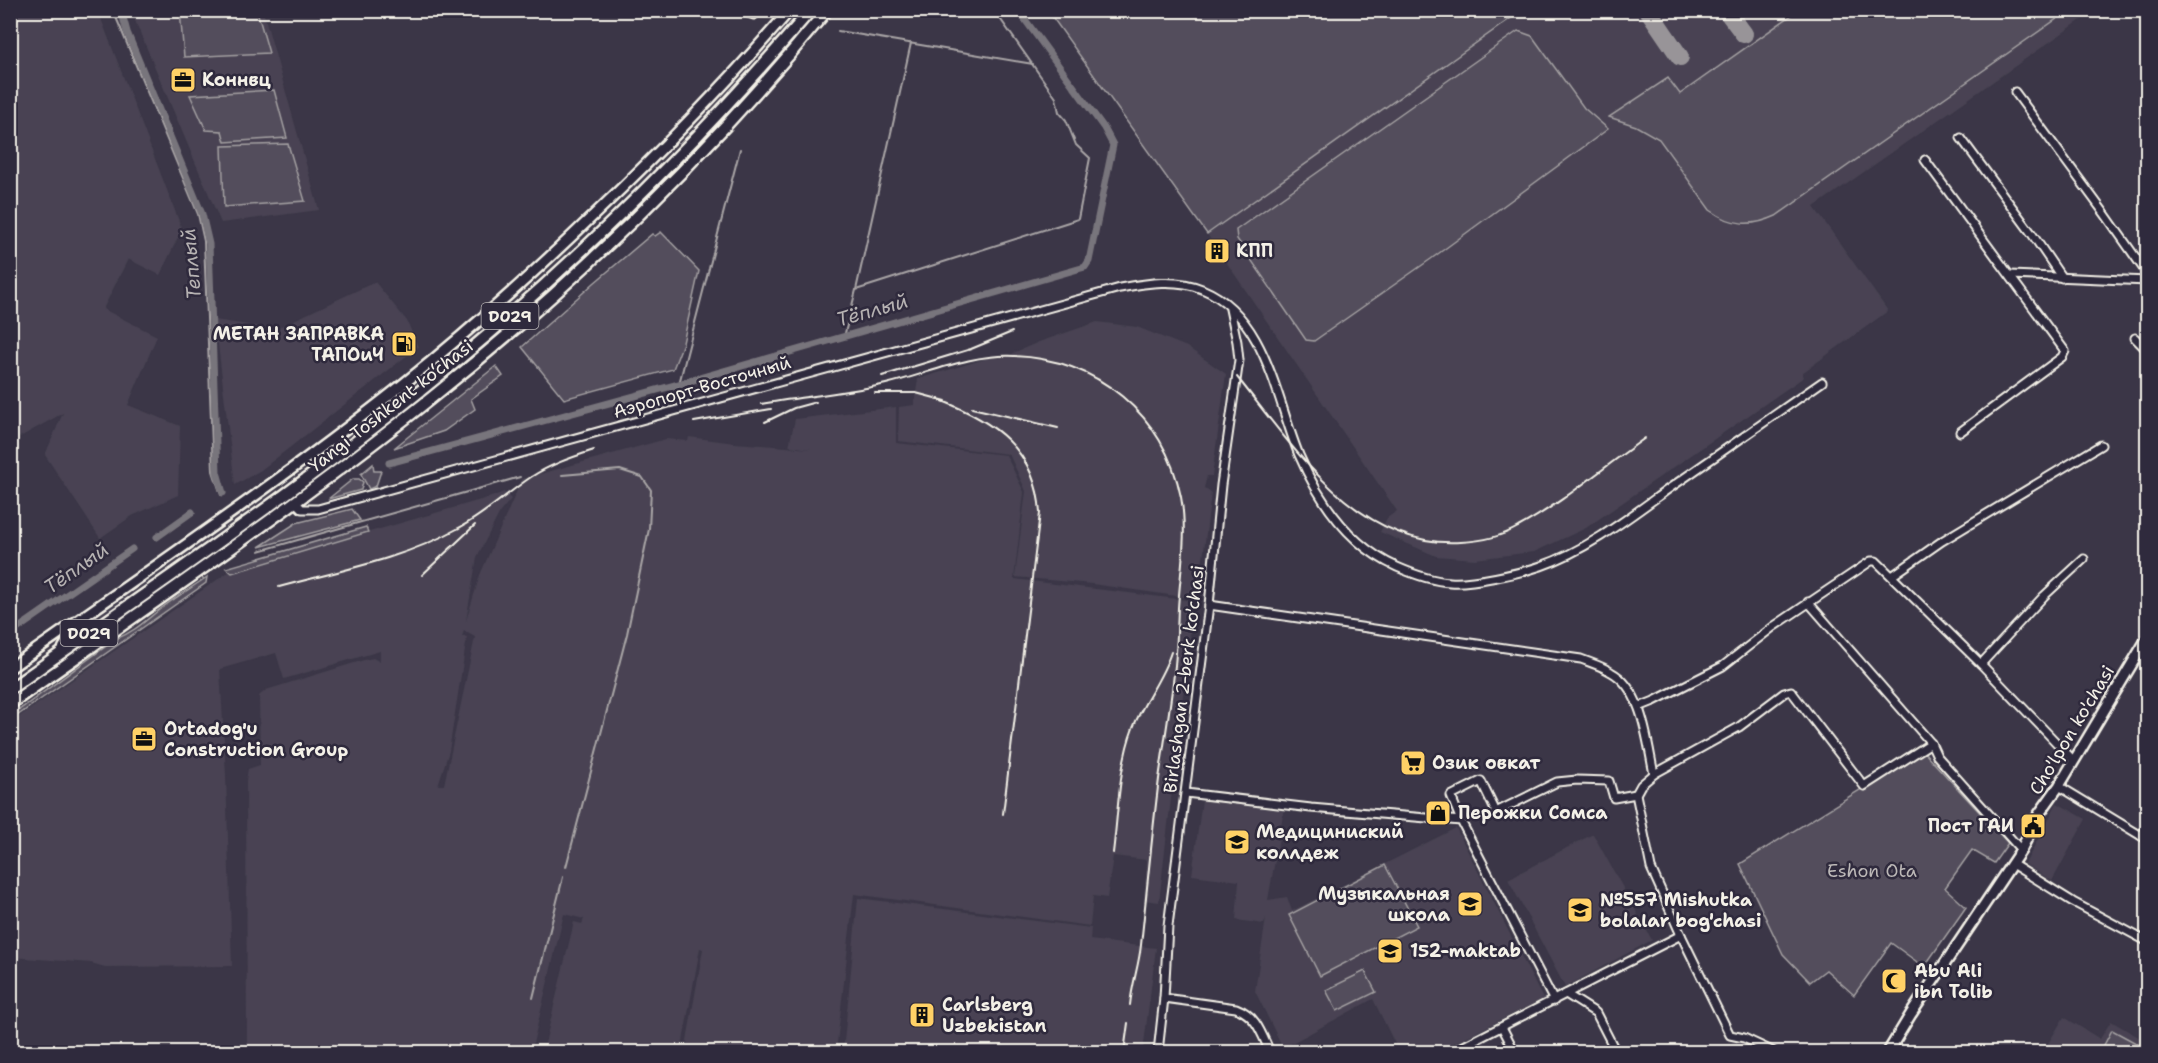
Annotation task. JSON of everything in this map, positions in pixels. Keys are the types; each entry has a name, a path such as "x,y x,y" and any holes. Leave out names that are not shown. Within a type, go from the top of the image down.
{"highway":[{"name":"Yangi Toshkent ko‘chasi","path":"10,689 283,495 422,390 493,330 657,178 746,85 812,10"},
{"name":"Yangi Toshkent ko‘chasi","path":"10,704 295,502 430,399 572,277 665,189 711,142 827,10"},
{"path":"60,654 85,616"}],"main road":[{"path":"10,668 330,441 475,324 649,162 705,106 790,10"},
{"name":"Cho'lpon ko'chasi","path":"1888,1053 1911,1014 2021,850 2039,814 2059,786 2148,637"}],"street":[{"path":"740,10 754,15"},
{"path":"2015,92 2148,275"},
{"path":"1961,138 2062,278"},
{"path":"1925,160 2065,351 2062,357 1960,432"},
{"path":"2010,275 2148,281"},
{"name":"Аэропорт-Восточный","path":"295,502 302,509 313,510 1120,288 1151,282 1180,283 1202,289 1245,322 1266,358 1299,454 1314,487 1344,529 1377,558 1410,573 1450,582 1493,578 1539,567 1574,552 1611,530 1822,382"},
{"name":"Birlashgan 2-berk ko'chasi","path":"1158,1053 1168,927 1209,605 1221,484 1239,360 1238,342 1230,309"},
{"path":"2135,338 2148,351"},
{"path":"1892,576 1942,541 2102,445"},
{"path":"1981,664 2044,596 2084,559"},
{"path":"1639,707 1723,666 1808,602 1871,561 1876,561 1981,664 2073,760"},
{"path":"1808,602 1931,744 1937,756 2021,850"},
{"path":"1209,605 1581,658 1612,672 1623,680 1639,707 1654,774"},
{"path":"1774,1053 1744,1038 1730,1035 1651,868 1635,794 1641,784 1654,774 1739,727 1784,693 1791,691 1864,786 1931,744"},
{"path":"1554,1000 1450,796 1481,782 1497,812 1557,782 1609,781 1614,798 1635,794"},
{"path":"2059,786 2144,838 2148,827"},
{"path":"1186,793 1311,808 1461,821"},
{"path":"2012,864 2073,902 2148,942"},
{"path":"1452,1053 1681,935"},
{"path":"1566,994 1596,1013 1616,1053"},
{"path":"1164,998 1236,1008 1246,1012 1253,1018 1270,1053"},
{"path":"1502,1027 1515,1053"}],"shaded area":[{"path":"11,10 98,11 182,229 160,275 128,259 103,309 157,336 128,405 180,426 178,495 132,516 100,538 45,455 63,413 11,442"},
{"path":"131,11 263,11 319,210 221,223"},
{"path":"1048,11 2094,11 1814,207 1888,311 1802,373 1804,377 1586,528 1534,552 1475,559 1436,556 1380,532 1387,518 1397,511 1207,234"},
{"path":"375,282 407,321 418,347 261,470 235,485 215,320 275,329"},
{"path":"1097,322 1137,327 1187,347 1226,374 1212,476 1207,476 1204,488 1211,493 1198,599 1092,584 1015,577 1026,491 1009,454 898,441 899,407 914,405 918,379 988,358 1012,356 1013,353 1039,342"},
{"path":"896,407 896,443 1006,455 1024,492 1014,579 1194,601 1159,902 1144,900 1147,860 1113,856 1107,898 1093,896 1090,926 854,894 836,1052 685,1052 703,949 700,948 681,1052 543,1052 574,922 582,924 584,919 564,914 531,1052 247,1052 246,781 248,769 260,765 259,696 266,690 364,660 373,658 380,662 380,651 284,679 276,653 220,669 232,966 105,967 91,963 11,957 10,723 227,573 504,492 511,499 500,512 477,557 466,621 480,575 522,479 666,439 688,441 689,437 811,449 789,446 795,419","holes":["464,631 475,637 444,785 438,785 449,751 467,637 462,636"]},
{"name":"152-maktab","path":"1202,800 1284,809 1268,900 1287,897 1292,911 1456,828 1543,999 1436,1052 1399,1052 1373,999 1283,1048 1255,991 1266,918 1264,924 1236,920 1239,881 1192,875"},
{"path":"2057,803 2086,819 2052,881 2025,864"},
{"name":"№557 Mishutka bolalar bog'chasi","path":"1593,834 1652,940 1565,987 1508,879"},
{"name":"Carlsberg Uzbekistan","path":"858,898 1091,928 1090,940 1156,948 1143,1052 843,1052"},
{"path":"2064,1017 2100,1039 2111,1021 2147,1042 2147,1052 2043,1052"}],"green space":[{"path":"1799,10 2068,11 1776,216 1759,222 1734,222 1710,210 1659,139 1636,126 1609,117 1668,78 1680,94"},
{"path":"180,11 257,11 269,53 184,57"},
{"path":"1048,11 1521,11 1207,234"},
{"path":"1518,31 1532,36 1584,108 1608,129 1431,259 1314,341 1306,340 1237,239 1236,230"},
{"path":"274,90 287,138 225,142 222,131 206,130 190,95"},
{"path":"288,144 305,201 224,207 222,146"},
{"path":"661,232 699,271 683,343 673,369 564,399 522,347 652,234 655,236"},
{"path":"496,366 503,376 471,399 475,409 444,431 394,448"},
{"path":"373,464 374,471 381,471 376,486 369,489 361,474"},
{"path":"353,479 363,482 361,490 328,499"},
{"path":"352,509 360,520 259,547 296,523"},
{"path":"366,527 368,532 232,573 226,568"},
{"path":"207,577 206,583 11,720 11,716 116,639 134,630"},
{"name":"Eshon Ota","path":"1923,751 2008,843 1994,863 1972,850 1945,888 1966,907 1924,967 1891,943 1854,995 1826,970 1810,982 1783,954 1740,864"},
{"path":"1385,865 1417,926 1320,976 1289,915"},
{"path":"1365,971 1376,992 1337,1011 1326,990"},
{"path":"2112,1030 2147,1049 2147,1052 2114,1052 2103,1047"}],"waterway":[{"path":"113,10 198,214 204,241 213,471 221,495"},
{"name":"Теплый","path":"121,10 127,32 202,214 209,244 217,472 223,493"},
{"path":"856,290 1078,219 1090,158 1076,145 1066,120 1059,112 1056,98 994,10"},
{"name":"Тёплый","path":"389,463 679,384 1085,267 1089,261 1113,145 1104,128 1018,10"},
{"path":"838,31 1033,64"},
{"path":"844,337 911,43"},
{"path":"679,384 740,149"},
{"path":"562,475 620,470 642,477 651,490 649,529 627,634 566,867"},
{"path":"259,551 520,477"},
{"name":"Тёплый","path":"157,537 192,512"},
{"name":"Тёплый","path":"10,634 132,549"},
{"path":"533,998 563,877"}],"taxiway":[{"path":"1648,10 1680,57"},
{"path":"1726,10 1744,34"}],"railway":[{"path":"882,376 971,349 1012,332"},
{"path":"761,404 886,384 965,361 1014,356 1044,360 1073,368 1099,380 1143,417 1159,440 1172,467 1181,497 1184,539 1175,666 1156,800 1140,952 1130,1005"},
{"path":"1237,377 1282,434 1332,489 1360,512 1391,529 1424,540 1461,542 1491,538 1505,533 1534,518 1645,438"},
{"path":"875,393 916,393 946,401"},
{"path":"940,400 978,418 1009,441 1021,455 1037,491 1040,513 1003,814"},
{"path":"765,422 794,408 816,402"},
{"path":"972,408 1058,428"},
{"path":"694,422 771,409"},
{"path":"279,587 393,556 436,539 476,517 539,472 594,450"},
{"path":"422,575 475,525"},
{"path":"1113,853 1128,742 1137,718 1163,672 1171,652"},
{"path":"1124,1052 1128,1023"}],"place":[{"name":"Коннвц","path":"183,80"},
{"name":"КПП","path":"1217,251"},
{"name":"МЕТАН ЗАПРАВКА ТАПОиЧ","path":"404,344"},
{"name":"Ortadog'u Construction Group","path":"144,739"},
{"name":"Озик овкат","path":"1413,763"},
{"name":"Перожки Сомса","path":"1438,813"},
{"name":"Пост ГАИ","path":"2033,826"},
{"name":"Медициниский коллдеж","path":"1237,842"},
{"name":"Музыкальная школа","path":"1470,904"},
{"name":"№557 Mishutka bolalar bog'chasi","path":"1580,910"},
{"name":"152-maktab","path":"1390,951"},
{"name":"Abu Ali ibn Tolib","path":"1894,981"},
{"name":"Carlsberg Uzbekistan","path":"922,1015"}]}
